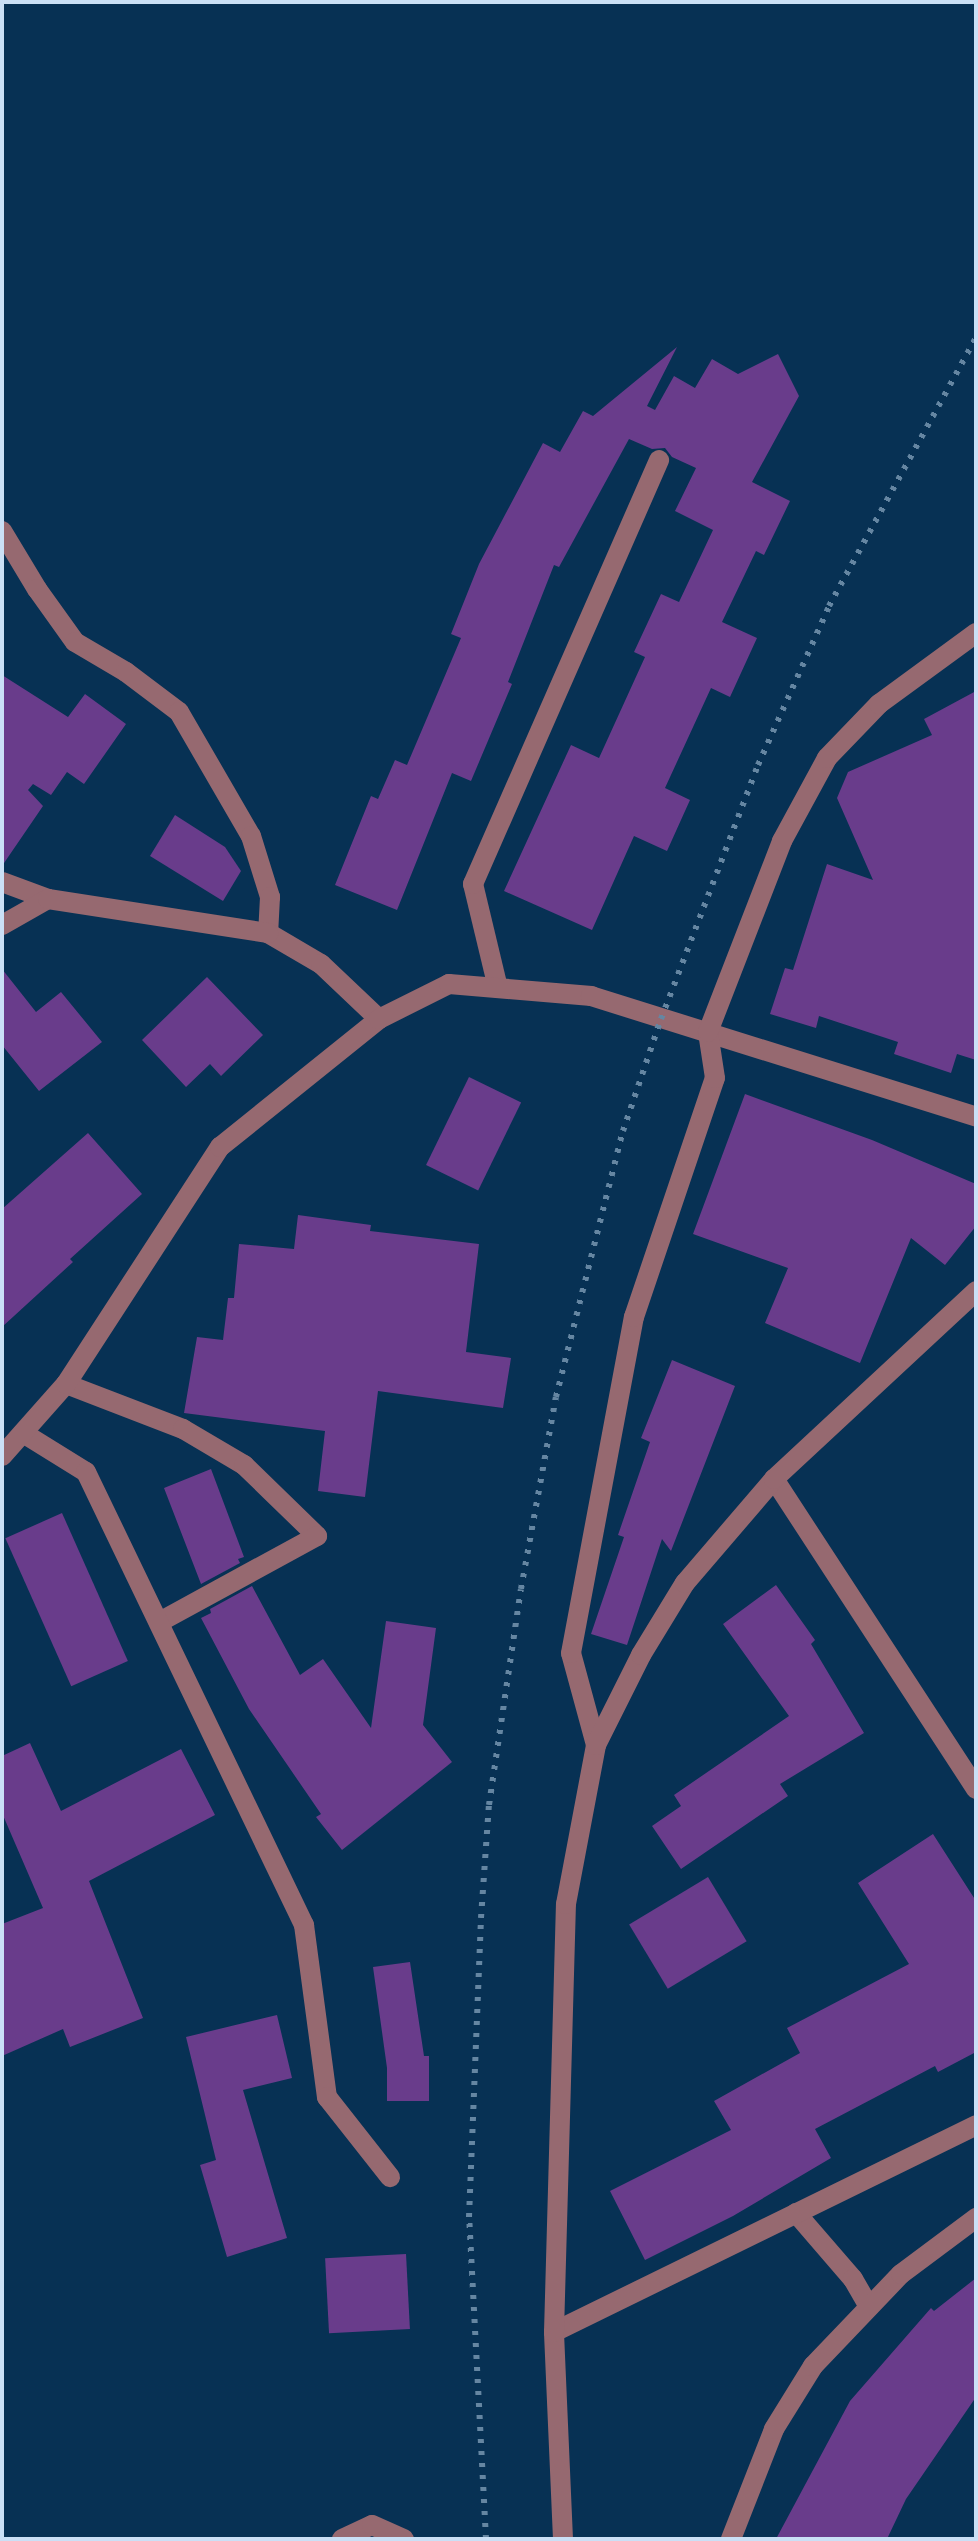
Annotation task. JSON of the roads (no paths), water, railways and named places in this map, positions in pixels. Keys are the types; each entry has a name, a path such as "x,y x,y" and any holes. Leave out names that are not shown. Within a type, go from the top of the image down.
{"street":[{"path":"498,988 473,884 659,460"},
{"path":"2,531 37,589 75,642 126,672 179,712 251,836 270,897 268,933"},
{"path":"596,1745 571,1653 634,1317 715,1078 708,1032 782,841 827,758 879,704 976,633"},
{"path":"2,882 48,899 268,933 321,964 379,1019"},
{"path":"2,925 48,899"},
{"path":"2,1456 66,1384 220,1147 379,1019 449,984 591,996 976,1117"},
{"path":"563,2539 554,2332 566,1904 596,1745 641,1655 685,1583 774,1479 976,1291"},
{"path":"66,1384 183,1429 244,1465 317,1536 159,1622"},
{"path":"23,1433 86,1472 304,1925 327,2097 390,2177"},
{"path":"774,1479 976,1789"},
{"path":"554,2332 976,2125"},
{"path":"796,2213 853,2279 869,2307"},
{"path":"731,2539 774,2429 813,2366 901,2274 976,2218"},
{"path":"342,2539 372,2525 404,2539"}],"railway":[{"path":"486,2539 469,2217 481,1918 489,1805 521,1589 556,1397 623,1131 661,1019 758,765 829,606 976,337"}]}
